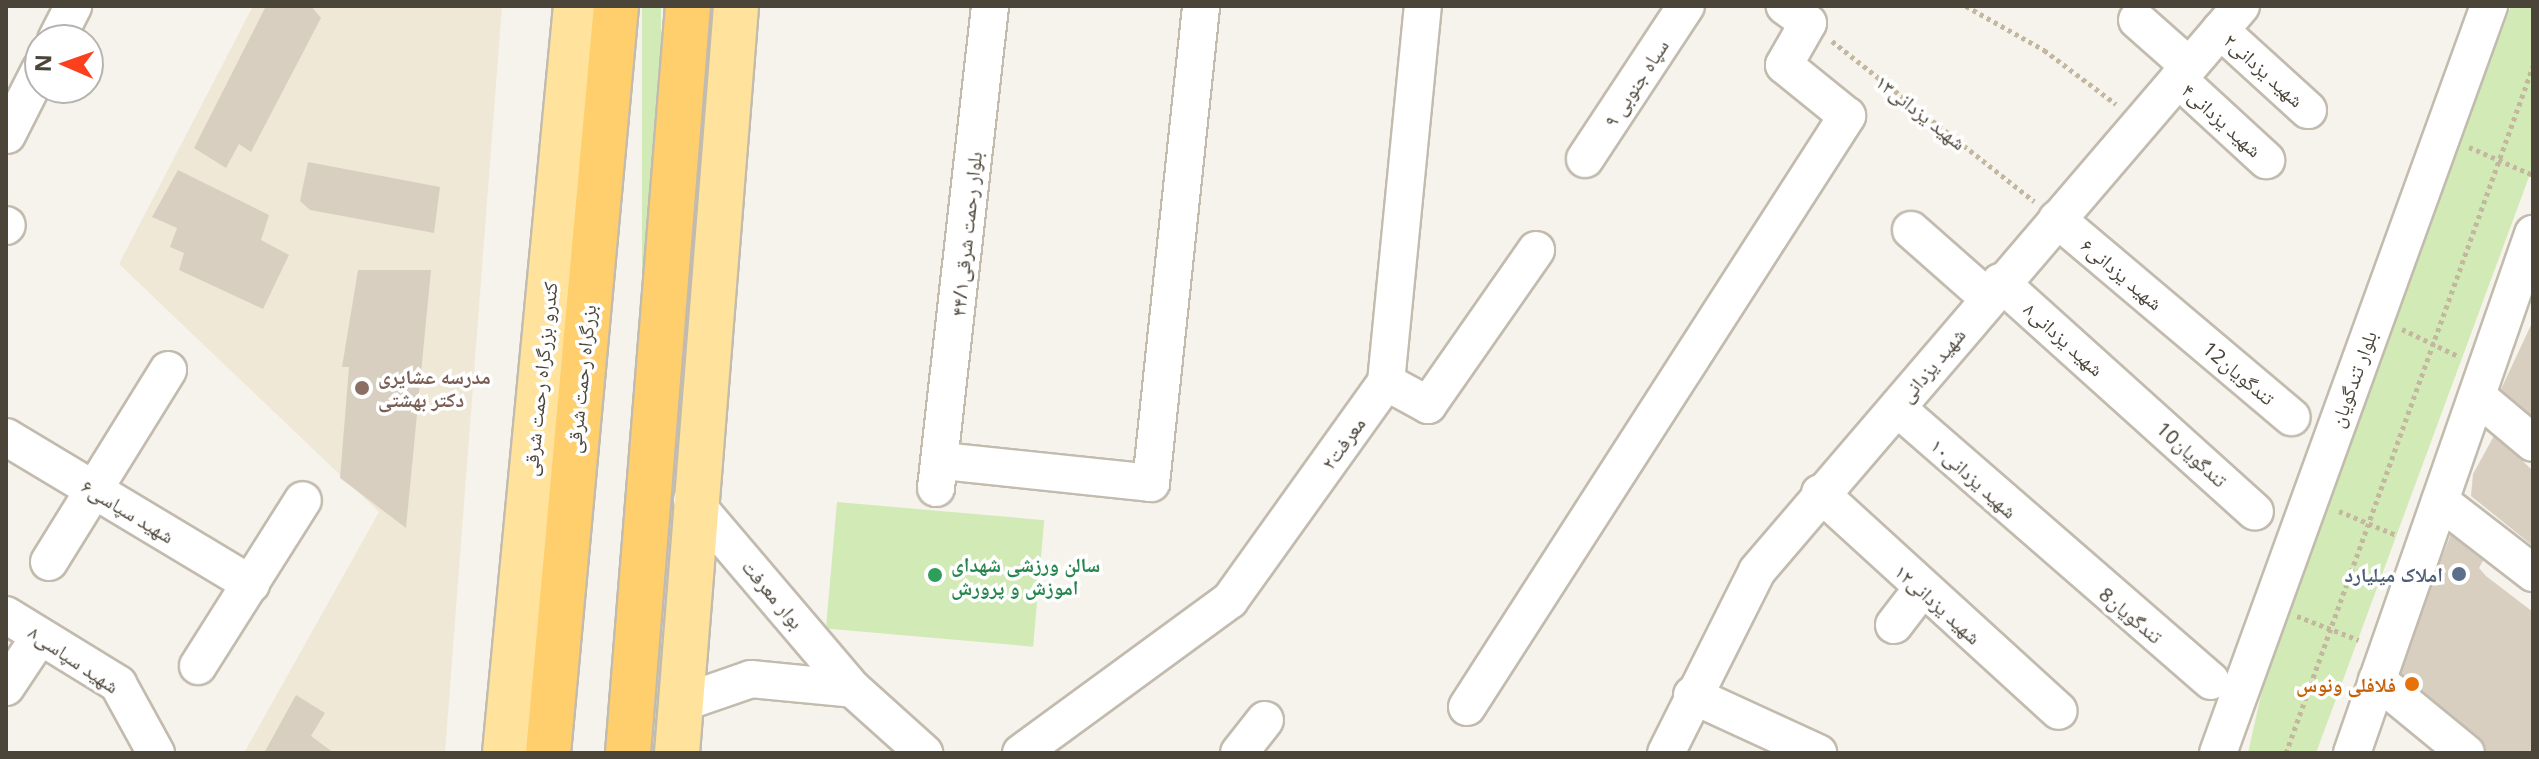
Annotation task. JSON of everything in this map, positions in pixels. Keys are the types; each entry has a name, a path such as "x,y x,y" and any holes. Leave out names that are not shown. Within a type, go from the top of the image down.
{"highway":[{"name":"بزرگراه رحمت شرقی","path":"548,753 557,619 616,6"},
{"path":"628,753 688,6"},
{"path":"519,753 557,619"}],"main road":[{"name":"کندرو بزرگراه رحمت شرقی","path":"505,753 576,6"},
{"path":"677,753 692,500 736,6"}],"street":[{"path":"64,24 73,6"},
{"name":"بلوار رحمت شرقی۴۴/۱","path":"990,6 939,475 1151,483 1201,6"},
{"name":"معرفت۲","path":"1021,753 1230,600 1386,382 1423,6"},
{"name":"۹ سپاه جنوبی","path":"1585,159 1686,6"},
{"name":"بلوار تندگویان","path":"2218,753 2489,6"},
{"path":"1467,707 1847,116 1784,65 1796,14"},
{"name":"شهید یزدانی","path":"1666,753 1692,695 1757,571 1820,493 1897,408 1994,290 2230,18"},
{"name":"شهید یزدانی۲","path":"2230,18 2308,110"},
{"name":"شهید یزدانی۴","path":"2137,20 2266,160"},
{"path":"7,135 24,102"},
{"name":"شهید یزدانی۶","path":"2057,219 2187,329"},
{"name":"شهید یزدانی۸","path":"1911,230 1994,290 2128,397"},
{"path":"2352,753 2481,383 2521,313 2533,234"},
{"path":"1386,382 1428,405 1536,250"},
{"name":"12تندگویان","path":"2187,329 2291,417"},
{"path":"49,562 90,490 168,370"},
{"path":"2481,383 2533,443"},
{"name":"10تندگویان","path":"2128,397 2255,512"},
{"name":"شهید یزدانی۱۰","path":"1897,408 2052,549"},
{"name":"شهید سپاسی۶","path":"6,437 251,584"},
{"name":"شهید یزدانی۱۲","path":"1820,493 1921,590 2059,711"},
{"path":"198,666 303,500"},
{"name":"بوار معرفت","path":"692,500 853,689 924,753"},
{"path":"2440,501 2533,573"},
{"name":"8تندگویان","path":"2052,549 2211,681"},
{"path":"1894,625 1921,590"},
{"name":"شهید سپاسی۸","path":"6,615 118,684 156,753"},
{"path":"6,687 40,636"},
{"path":"2382,666 2466,753"},
{"path":"679,704 751,679 853,689"},
{"path":"1692,695 1818,753"},
{"path":"1239,753 1265,720"}],"path":[{"path":"1966,6 2044,50 2139,122"},
{"name":"شهید یزدانی۱۳","path":"1796,14 2057,219"},
{"path":"2286,753 2533,66"},
{"path":"2442,136 2533,175"},
{"path":"2375,317 2433,344 2481,383"},
{"path":"2308,498 2424,547"},
{"path":"2270,606 2331,629 2382,666"}],"shaded area":[{"name":"مدرسه عشایری دکتر بهشتی","path":"253,6 502,6 445,753 244,753 379,512 119,264"}],"green space":[{"path":"642,6 661,6 661,753 642,753"},
{"path":"2511,6 2533,6 2533,166 2316,753 2248,753 2271,650"},
{"name":"سالن ورزشی شهدای اموزش و پرورش","path":"837,502 1044,520 1033,647 826,629"}],"building":[{"path":"266,6 311,6 321,18 251,152 239,144 226,168 194,148"},
{"path":"308,162 440,187 434,233 310,210 300,201"},
{"path":"178,170 269,215 261,240 289,255 263,309 179,270 184,253 170,247 177,228 152,217"},
{"path":"358,270 431,270 406,528 340,478 349,367 342,367"},
{"path":"2531,325 2533,327 2533,429 2495,402"},
{"path":"2495,434 2533,471 2533,546 2471,496 2473,474"},
{"path":"2451,534 2484,559 2479,568 2486,576 2533,612 2533,753 2481,753 2395,679"},
{"path":"296,695 325,713 311,736 334,753 264,753"}],"place":[{"name":"مدرسه عشایری دکتر بهشتی","path":"362,388"},
{"name":"املاک میلیارد","path":"2459,574"},
{"name":"سالن ورزشی شهدای اموزش و پرورش","path":"935,575"},
{"name":"فلافلی ونوس","path":"2412,684"}]}
